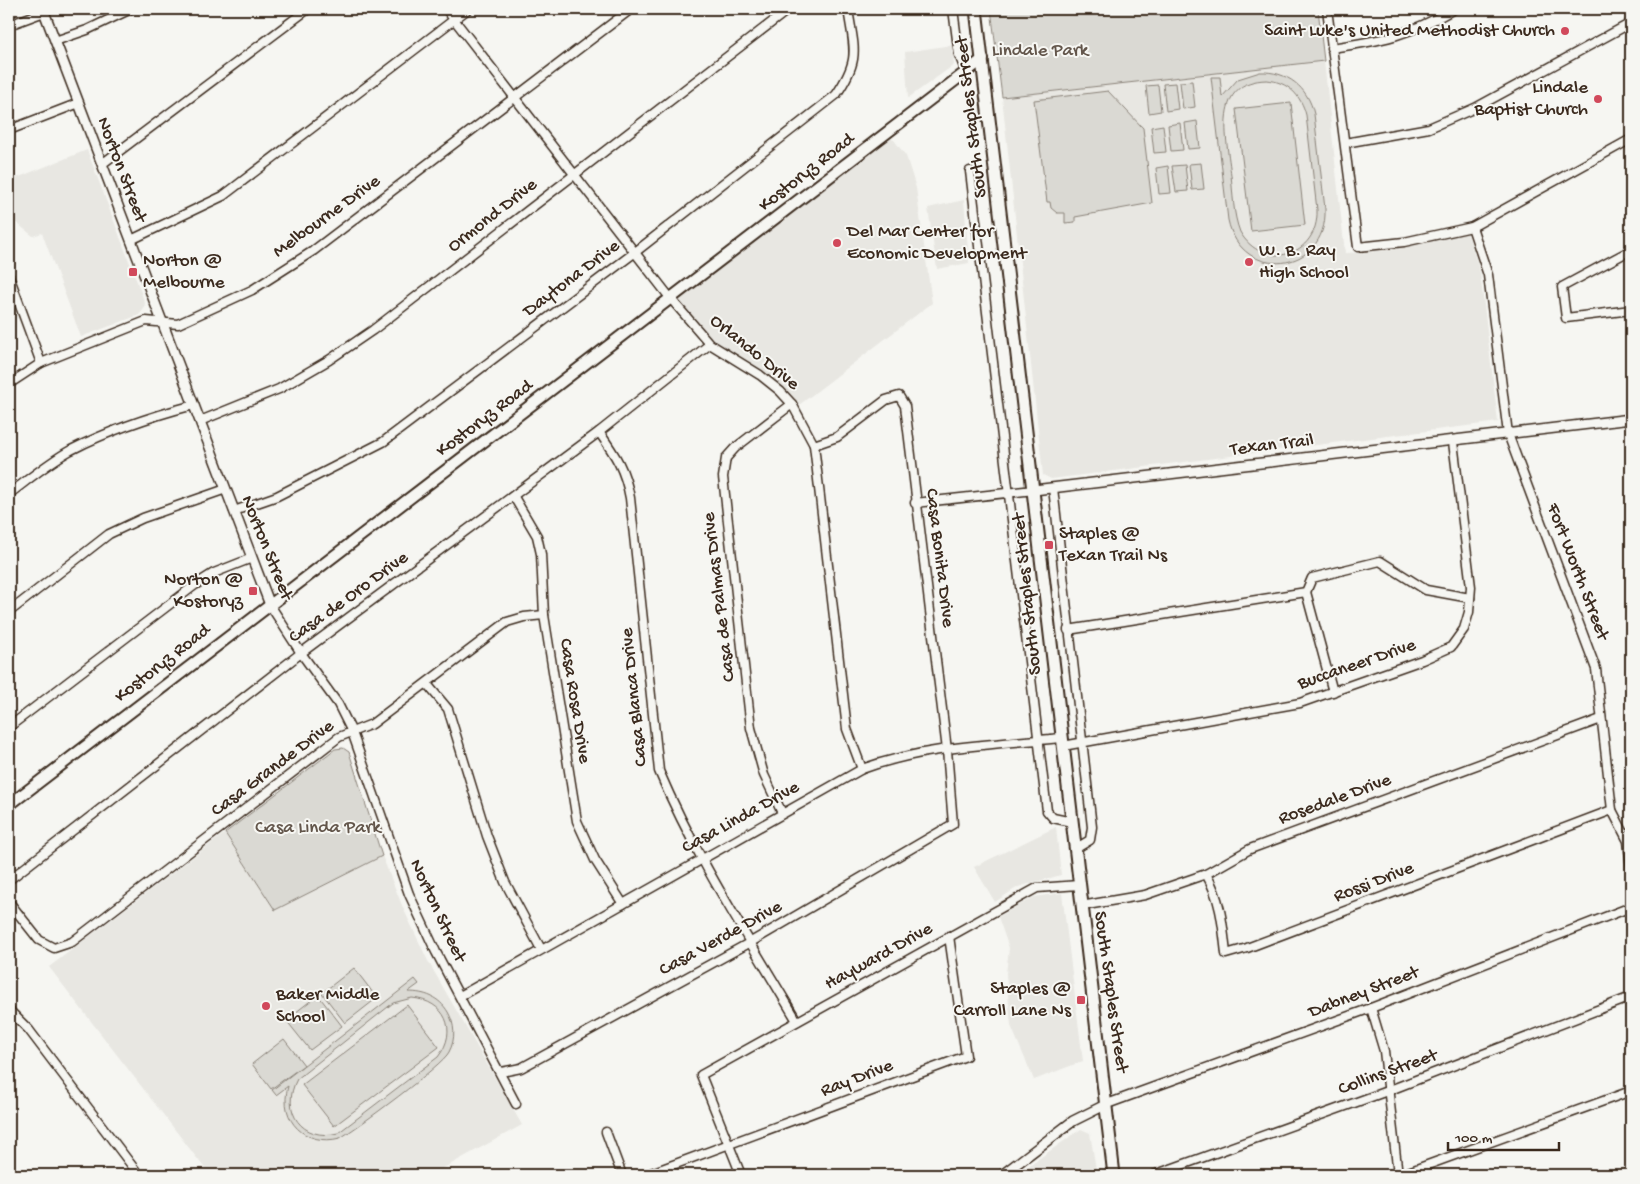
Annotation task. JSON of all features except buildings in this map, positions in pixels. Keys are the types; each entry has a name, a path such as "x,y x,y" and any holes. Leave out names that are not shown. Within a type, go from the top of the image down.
{"main road":[{"name":"South Staples Street","path":"976,9 1034,490 1078,885 1107,1104 1114,1175"},
{"name":"Kostoryz Road","path":"9,806 672,299 982,59"}],"street":[{"path":"55,41 87,30 131,9"},
{"path":"102,164 308,9"},
{"name":"Orlando Drive","path":"446,9 634,253 710,344 760,375 792,404 814,445 847,729 862,769"},
{"path":"131,240 223,196 468,9"},
{"name":"Melbourne Drive","path":"9,384 41,363 146,321 178,324 252,290 314,251 631,9"},
{"name":"Ormond Drive","path":"200,421 279,389 329,360 373,330 574,173 789,9"},
{"name":"Daytona Drive","path":"234,511 277,496 382,442 634,253 836,94 849,75 855,55 848,9"},
{"path":"953,9 959,55 966,72"},
{"path":"1327,9 1358,247 1404,242 1472,226 1631,139"},
{"path":"1331,48 1380,41 1423,27 1454,9"},
{"path":"9,25 43,10"},
{"name":"Norton Street","path":"43,10 270,605 301,653 338,704 352,732 409,894 516,1104"},
{"path":"1345,142 1429,128 1475,108 1631,23"},
{"path":"9,130 79,103"},
{"path":"970,171 1047,811 1053,818 1072,822"},
{"name":"Fort Worth Street","path":"1472,226 1488,275 1508,434 1596,669 1612,810 1628,841 1631,868"},
{"path":"1631,250 1562,287 1566,318 1631,310"},
{"path":"9,276 41,363"},
{"name":"Casa de Oro Drive","path":"9,880 301,653 514,497 710,344"},
{"name":"Casa Bonita Drive","path":"814,445 837,437 886,400 899,396 905,406 947,750 954,824"},
{"name":"Casa de Palmas Drive","path":"782,813 764,775 751,728 722,477 726,458 735,448 792,404"},
{"path":"9,494 71,450 152,416 194,405"},
{"name":"Texan Trail","path":"916,503 1453,442 1631,419"},
{"name":"Casa Blanca Drive","path":"599,432 616,455 626,474 659,770 675,808 702,858 797,1021"},
{"name":"Buccaneer Drive","path":"1063,742 1082,742 1300,703 1452,648 1464,629 1471,587 1453,442"},
{"path":"1053,488 1092,827 1090,840 1075,849"},
{"path":"9,612 109,534 143,518 226,489"},
{"name":"Casa Rosa Drive","path":"514,497 537,536 541,554 544,615 577,821 595,860 623,904"},
{"path":"9,727 195,584 214,573 252,558"},
{"path":"1333,692 1306,592 1312,578 1380,561 1426,590 1470,598"},
{"path":"1068,630 1306,592"},
{"name":"Casa Grande Drive","path":"9,902 39,940 54,948 72,942 339,737 372,724 507,622 524,617 544,615"},
{"path":"427,684 448,708 487,836 501,873 541,949"},
{"name":"Rosedale Drive","path":"1081,906 1145,895 1206,874 1250,849 1601,719"},
{"name":"Casa Linda Drive","path":"460,996 862,769 889,759 947,750 1038,740 1063,742"},
{"name":"Rossi Drive","path":"1206,874 1215,889 1222,918 1226,954 1612,810"},
{"name":"Casa Verde Drive","path":"500,1072 521,1068 751,942 954,824"},
{"name":"Hayward Drive","path":"729,1145 701,1075 1037,888 1078,885"},
{"name":"Dabney Street","path":"1107,1104 1371,1008 1631,907"},
{"name":"Ray Drive","path":"646,1175 966,1056 949,936"},
{"name":"Collins Street","path":"1154,1175 1390,1090 1631,998"},
{"path":"1371,1008 1384,1051 1399,1175 1631,1091"},
{"path":"9,1010 29,1030 140,1175"},
{"path":"1002,1175 1073,1121 1107,1104"},
{"path":"606,1132 622,1175"},
{"path":"729,1145 741,1175"}],"shaded area":[{"path":"952,45 954,65 908,98 905,52"},
{"name":"W. B. Ray High School","path":"1324,61 1345,253 1370,252 1467,231 1480,272 1498,422 1051,479 1043,475 1002,97"},
{"name":"Del Mar Center for Economic Development","path":"889,138 894,140 906,156 916,188 932,303 799,405 773,379 717,342 700,327 680,304 679,298"},
{"path":"87,150 145,303 144,309 139,315 81,337 42,233 33,236 9,217 9,181"},
{"path":"964,200 969,263 937,269 928,208"},
{"path":"1056,827 1061,875 1018,887 995,902 974,867"},
{"name":"Baker Middle School","path":"225,833 275,910 382,856 404,910 428,961 522,1125 431,1175 210,1175 49,967"},
{"path":"1062,893 1083,1061 1034,1080 1011,1026 1006,974 1009,948 998,917 1034,897"},
{"path":"1081,1129 1090,1133 1097,1175 1028,1175 1027,1167"}],"green space":[{"name":"Lindale Park","path":"991,9 1318,9 1324,61 1002,97"},
{"path":"1260,72 1279,74 1295,82 1311,104 1314,114 1325,209 1322,231 1313,247 1299,258 1282,262 1265,261 1249,254 1236,240 1228,220 1211,77 1220,77 1222,97 1238,79","holes":["1267,80 1274,81 1292,91 1301,101 1304,108 1317,210 1315,226 1309,239 1300,248 1288,254 1275,255 1262,252 1250,244 1240,232 1235,211 1226,129 1226,114 1230,101 1237,90 1249,83"]},
{"path":"1192,81 1195,107 1183,109 1180,82"},
{"path":"1175,83 1178,109 1166,111 1163,84"},
{"path":"1158,85 1161,111 1149,113 1146,86"},
{"path":"1108,91 1143,128 1152,203 1075,217 1075,222 1065,223 1065,213 1057,213 1051,208 1050,202 1047,202 1034,100"},
{"path":"1291,103 1305,225 1251,231 1236,109"},
{"path":"1197,121 1200,148 1188,149 1185,123"},
{"path":"1180,123 1183,150 1171,151 1168,125"},
{"path":"1163,125 1166,152 1154,153 1151,127"},
{"path":"1201,163 1204,189 1192,190 1189,164"},
{"path":"1185,165 1188,191 1176,192 1172,166"},
{"path":"1168,166 1171,193 1159,194 1156,168"},
{"name":"Casa Linda Park","path":"343,748 349,752 382,856 275,910 225,833 335,749"},
{"path":"354,968 377,998 345,1023 322,993"},
{"path":"415,979 419,984 408,992 431,996 448,1012 454,1032 453,1042 449,1052 443,1059 432,1070 363,1123 340,1138 316,1139 306,1135 291,1120 287,1110 288,1086 276,1095 272,1090","holes":["412,998 423,1000 440,1011 448,1027 444,1047 438,1057 338,1133 325,1135 314,1133 305,1128 293,1113 291,1102 292,1091 297,1079 393,1003"]},
{"path":"318,995 342,1026 310,1050 286,1020"},
{"path":"407,1005 439,1047 334,1126 302,1085"},
{"path":"284,1039 304,1065 271,1089 252,1064"}],"place":[{"name":"Saint Luke's United Methodist Church","path":"1565,31"},
{"name":"Lindale Baptist Church","path":"1598,99"},
{"name":"Del Mar Center for Economic Development","path":"837,243"},
{"name":"W. B. Ray High School","path":"1249,262"},
{"name":"Norton @ Melbourne","path":"133,272"},
{"name":"Staples @ Texan Trail Ns","path":"1049,545"},
{"name":"Norton @ Kostoryz","path":"253,591"},
{"name":"Staples @ Carroll Lane Ns","path":"1081,1000"},
{"name":"Baker Middle School","path":"266,1006"}]}
